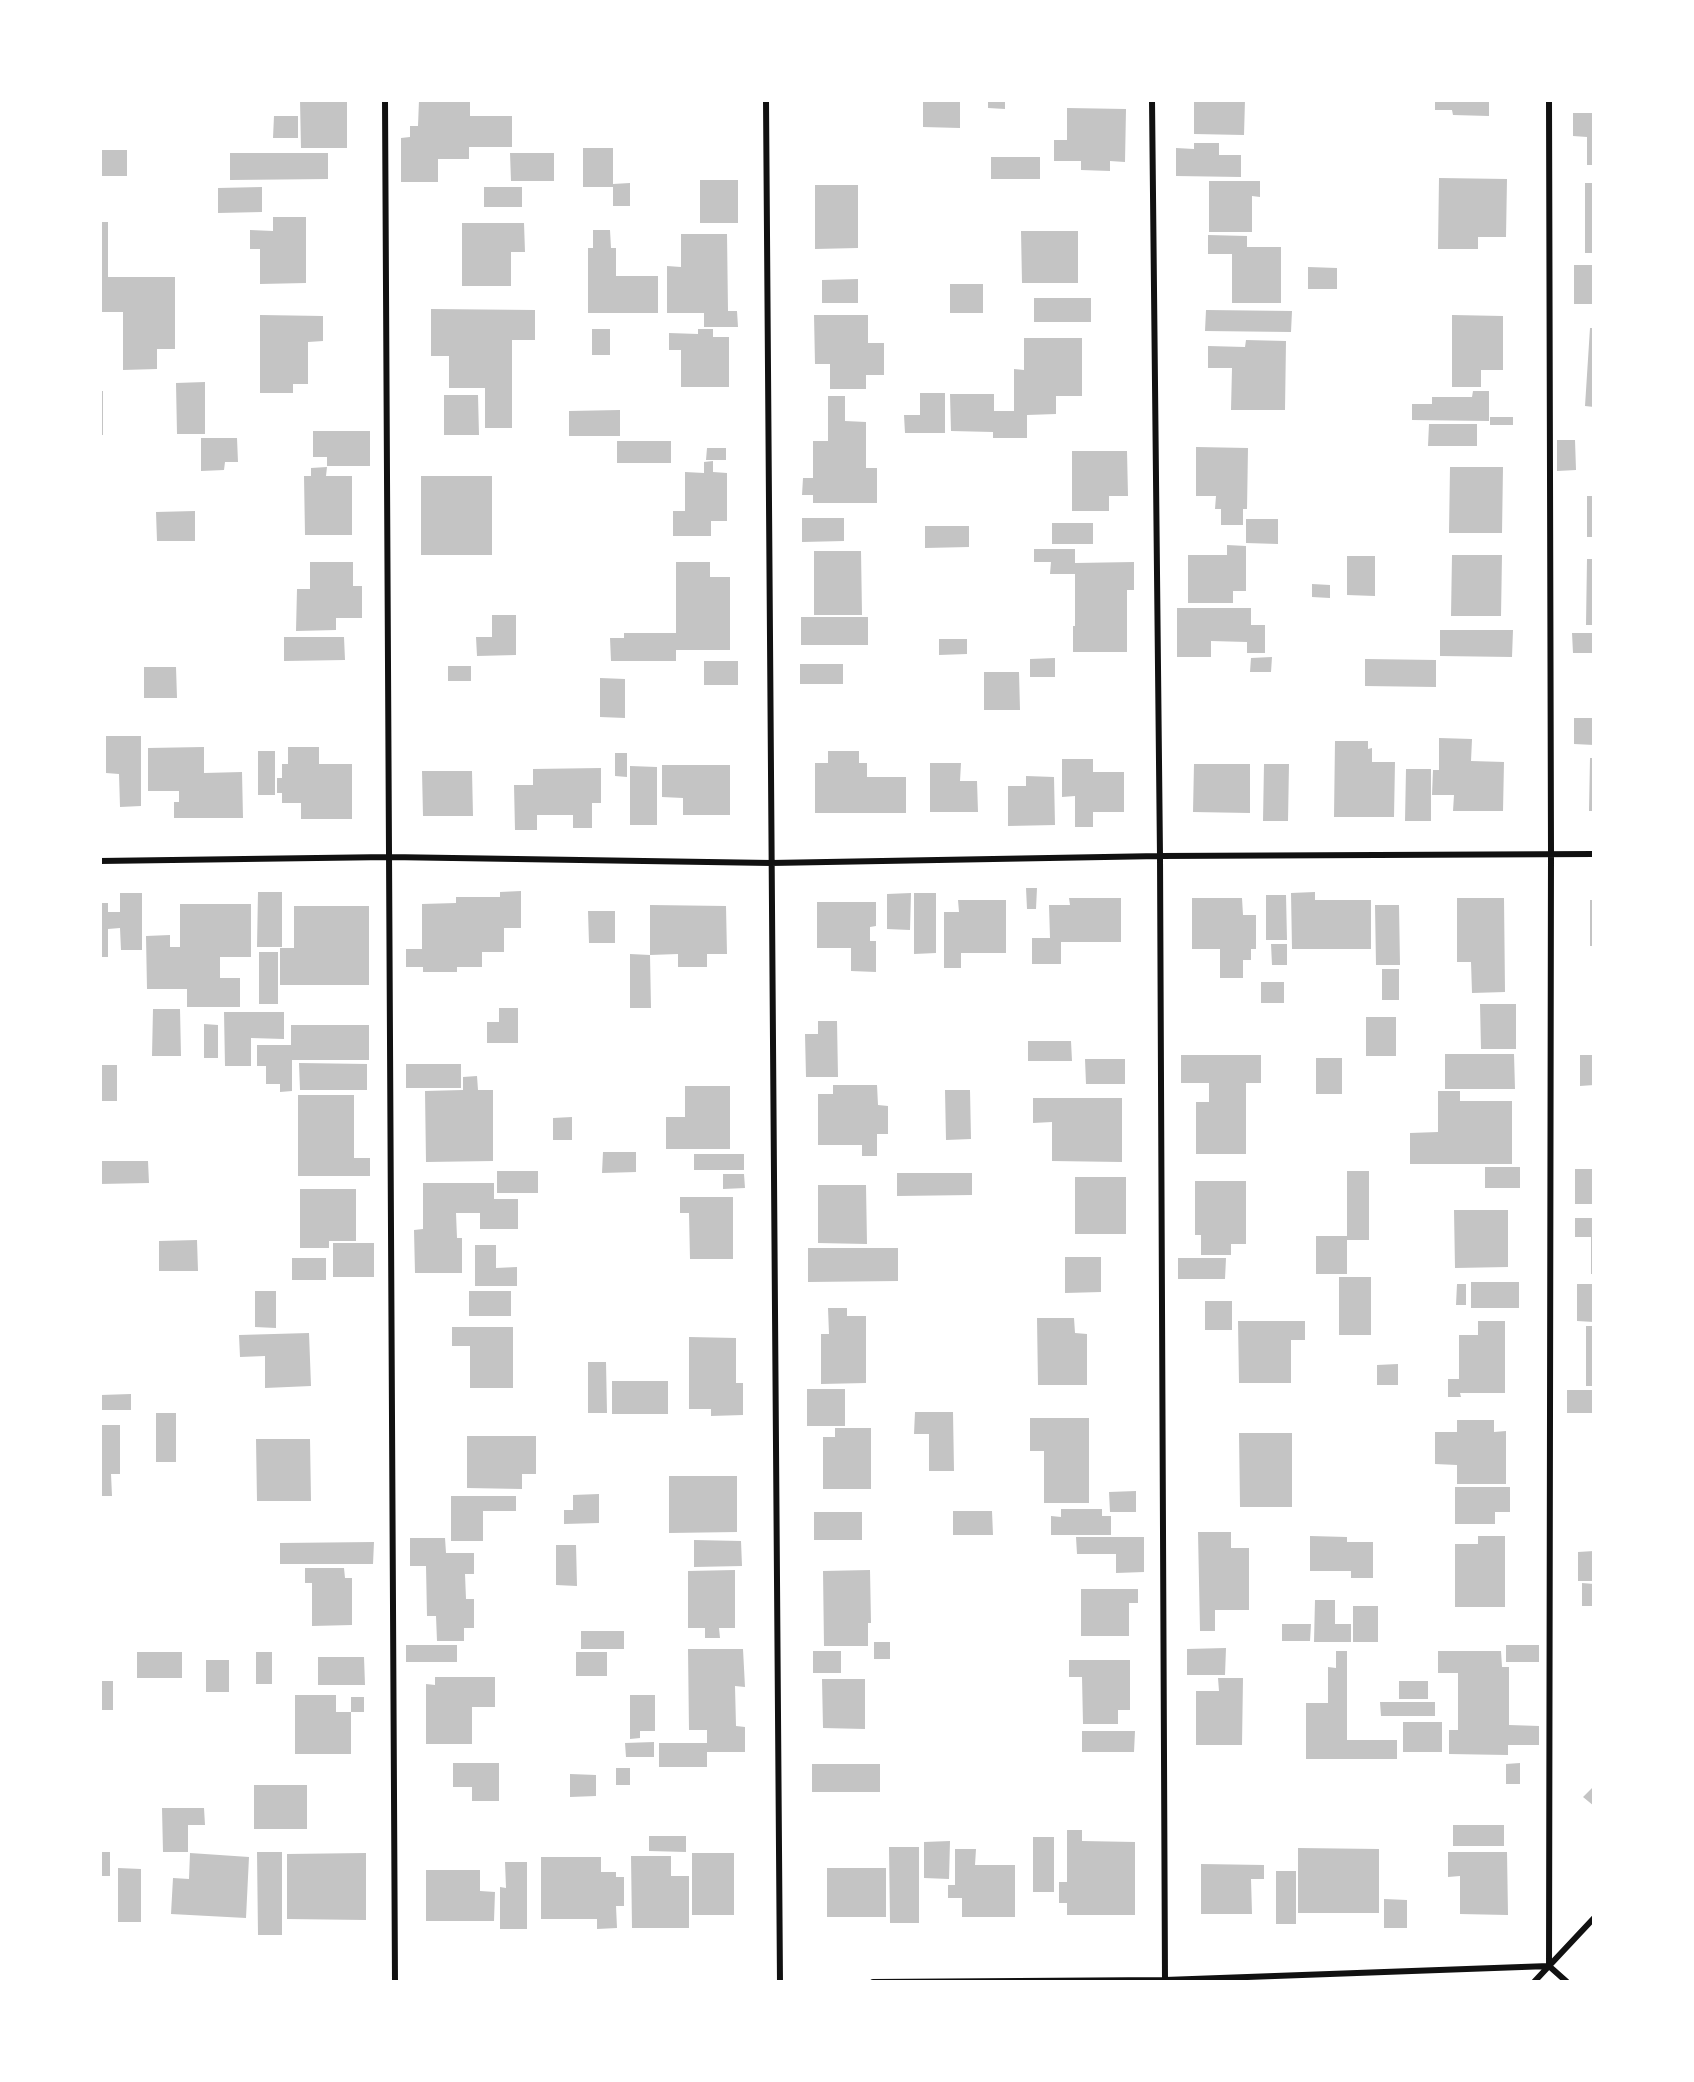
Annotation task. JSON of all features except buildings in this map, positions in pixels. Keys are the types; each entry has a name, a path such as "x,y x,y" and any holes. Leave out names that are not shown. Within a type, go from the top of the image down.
{"street":[{"path":"385,100 395,1982"},
{"path":"766,100 780,1982"},
{"path":"1152,100 1160,856 1165,1980"},
{"path":"1549,100 1551,853 1549,1966"},
{"path":"100,861 389,857 771,863 1160,856 1593,854"},
{"path":"1534,1982 1593,1918"},
{"path":"873,1982 1165,1980 1549,1966 1567,1982"}]}
